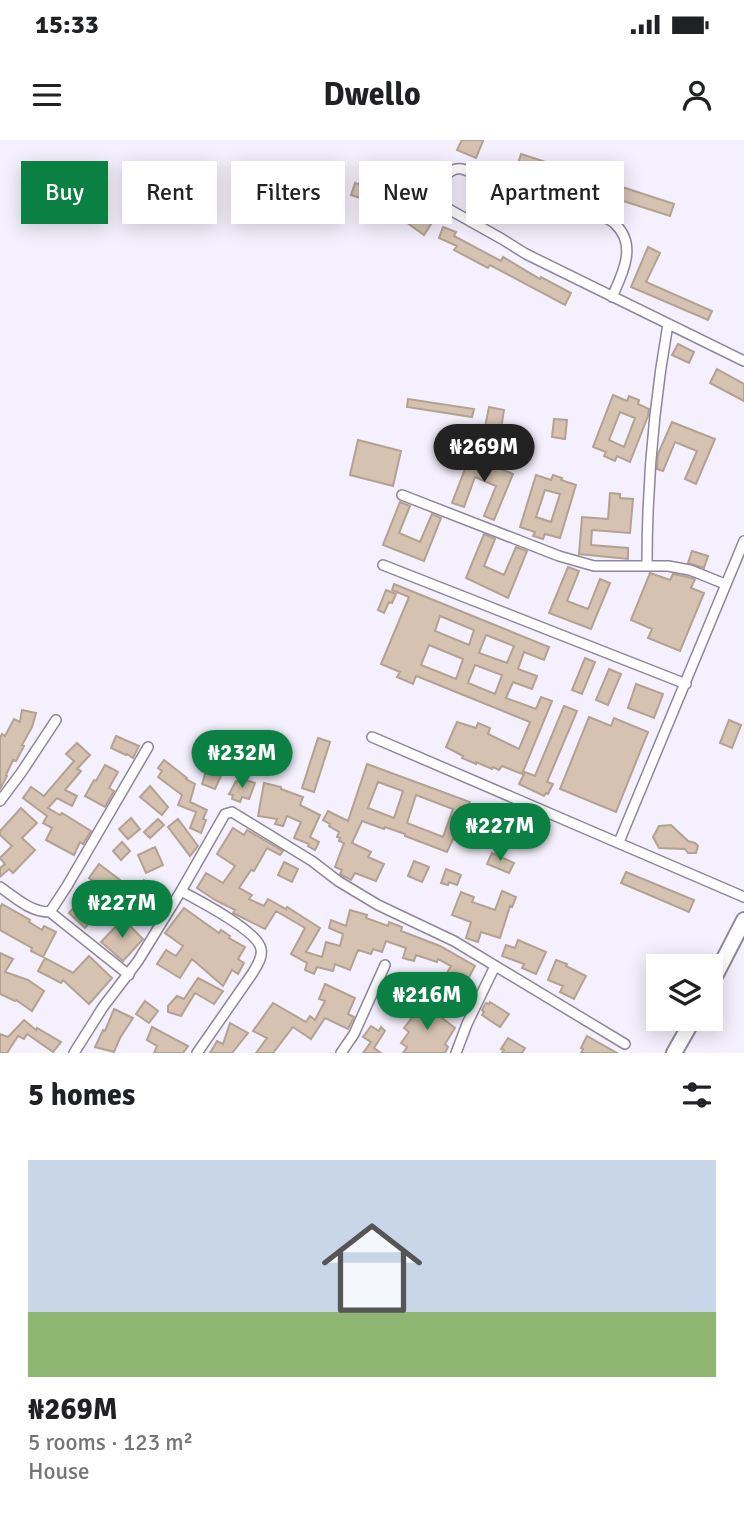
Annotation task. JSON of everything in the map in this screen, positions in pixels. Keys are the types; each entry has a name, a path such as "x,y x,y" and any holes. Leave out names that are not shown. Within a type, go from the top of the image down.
{"highway":[{"path":"723,961 744,920"},
{"path":"674,1053 687,1031"}],"street":[{"path":"612,297 627,261 627,247 615,223 462,169 450,170 434,201 526,254 612,297 744,361"},
{"path":"647,565 648,499 657,395 668,324"},
{"path":"402,495 559,556 594,566 668,566 690,570 725,584"},
{"path":"620,842 744,541"},
{"path":"383,565 686,684"},
{"path":"0,801 56,720"},
{"path":"372,737 744,897"},
{"path":"50,912 148,747"},
{"path":"75,1053 103,1007 129,975 225,814 233,812 312,860 338,881 378,905 454,941 625,1044"},
{"path":"0,887 31,908 50,912 129,975"},
{"path":"181,891 255,937 262,951 252,974 197,1053"},
{"path":"341,1053 354,1034 385,965"},
{"path":"456,1053 495,967"}],"building":[{"path":"462,140 483,141 476,158 457,150"},
{"path":"521,154 542,161 519,161"},
{"path":"355,183 359,184 359,197 351,195"},
{"path":"624,188 674,204 670,216 624,201"},
{"path":"409,224 431,224 424,235"},
{"path":"443,227 456,232 454,236 501,261 503,257 540,279 541,277 571,293 565,305 490,265 488,268 454,250 457,246 439,238"},
{"path":"648,247 660,253 646,282 712,311 708,320 631,287"},
{"path":"678,344 694,352 689,363 672,355"},
{"path":"717,369 744,384 744,401 710,383"},
{"path":"613,395 627,401 629,396 649,409 630,462 617,456 615,461 604,456 606,452 593,447","holes":["620,412 635,418 624,447 609,440"]},
{"path":"408,399 474,409 472,417 407,407"},
{"path":"489,407 504,410 501,429 485,427"},
{"path":"554,419 567,420 565,439 552,437"},
{"path":"672,422 715,439 696,484 685,479 697,451 675,442 663,471 657,469 658,454"},
{"path":"358,440 401,451 393,486 350,475"},
{"path":"470,456 513,474 494,520 484,516 496,486 475,477 464,507 452,503"},
{"path":"536,475 551,480 553,475 576,485 560,538 545,534 543,539 533,536 535,532 520,527","holes":["545,490 560,494 551,522 536,517"]},
{"path":"610,493 620,494 620,498 633,499 630,533 592,530 591,545 628,548 628,559 579,554 582,517 608,519"},
{"path":"400,502 410,506 399,533 420,542 432,514 441,518 424,561 383,545"},
{"path":"484,534 495,539 484,566 504,575 516,547 527,551 508,598 466,578"},
{"path":"692,551 708,556 704,568 688,563"},
{"path":"568,567 579,571 567,601 588,609 600,579 610,583 591,629 549,613"},
{"path":"650,573 670,580 673,574 695,579 691,588 704,593 680,651 648,638 652,629 631,620"},
{"path":"394,584 549,647 544,660 524,652 518,669 537,676 532,689 513,682 506,698 536,709 541,697 552,701 522,774 502,766 499,770 476,764 446,747 457,722 476,728 478,723 490,728 488,734 519,749 530,722 416,676 413,684 397,677 400,672 381,664 409,597 392,590","holes":["440,616 474,630 469,645 435,631","486,635 514,646 507,663 479,653","429,645 463,659 456,679 421,665","475,665 502,675 495,694 468,683"]},
{"path":"386,590 396,594 384,613 378,610"},
{"path":"585,658 595,662 582,694 572,690"},
{"path":"609,669 621,674 608,705 596,700"},
{"path":"636,684 663,694 654,718 628,708"},
{"path":"564,706 577,711 547,782 553,784 544,796 519,784 525,772 535,776"},
{"path":"22,710 36,713 22,745 24,746 16,761 13,760 0,789 0,738 2,734 5,736 14,719 20,722"},
{"path":"589,717 611,726 614,718 648,732 616,812 560,789"},
{"path":"729,720 741,725 732,748 720,743"},
{"path":"116,736 139,746 133,758 111,748"},
{"path":"318,738 330,742 314,792 302,788"},
{"path":"77,743 90,755 77,769 81,771 65,790 77,796 72,806 57,798 48,808 60,815 62,813 91,831 83,844 80,842 74,855 46,840 52,828 43,823 47,816 23,798 31,787 44,796 74,761 66,754"},
{"path":"164,760 195,784 190,802 207,810 201,833 190,828 196,812 178,805 182,795 158,777 162,771 158,768"},
{"path":"367,764 470,802 462,823 480,830 473,847 453,839 447,852 405,834 362,821 352,843 371,852 368,857 384,864 376,881 355,873 351,880 340,874 342,870 335,867 344,843 337,837 339,832 323,820 328,811 348,821","holes":["378,782 403,791 394,818 368,808","416,795 453,809 443,837 407,823"]},
{"path":"105,765 118,772 109,788 114,791 105,807 85,796"},
{"path":"208,765 223,771 215,789 202,784"},
{"path":"243,779 255,783 249,799 242,797 240,802 232,799 233,795 229,794 236,781"},
{"path":"264,783 303,797 300,805 320,815 310,837 319,842 315,850 308,846 309,844 294,838 301,822 287,816 283,826 275,824 277,819 258,816"},
{"path":"150,786 168,807 162,815 140,797"},
{"path":"21,808 37,823 22,838 35,850 13,873 9,869 0,877 0,868 5,864 0,858 12,846 0,835 0,831"},
{"path":"131,818 140,829 128,839 119,829"},
{"path":"158,819 164,825 150,838 144,832"},
{"path":"178,819 198,846 190,856 168,827"},
{"path":"671,825 688,841 698,846 696,853 688,853 685,849 659,848 653,837 659,826"},
{"path":"233,828 244,835 247,830 283,851 280,855 267,848 254,871 251,870 239,888 252,895 249,899 264,906 268,899 286,909 287,907 320,928 306,952 322,957 326,942 340,946 343,934 329,928 331,920 346,926 350,910 388,926 389,922 402,927 401,931 440,946 475,966 467,981 473,985 471,991 468,989 458,1012 441,1004 448,986 442,981 451,966 438,959 437,962 416,955 414,961 403,958 406,948 386,941 382,952 373,949 371,954 358,950 350,970 335,964 333,971 317,967 314,974 305,970 307,963 291,954 305,928 276,911 265,929 233,913 235,910 197,888 206,873 223,883 235,866 217,854"},
{"path":"122,842 130,851 121,860 113,851"},
{"path":"155,847 163,865 146,873 138,855"},
{"path":"492,853 514,863 509,873 487,864"},
{"path":"414,861 429,867 422,882 408,876"},
{"path":"284,862 298,869 292,882 278,875"},
{"path":"99,864 120,880 109,893 89,878"},
{"path":"446,869 461,875 457,885 441,883"},
{"path":"626,872 694,900 689,912 621,883"},
{"path":"144,880 167,896 153,913 156,916 151,922 137,911 134,914 124,905"},
{"path":"502,891 516,897 512,907 510,906 500,938 481,932 478,942 466,938 471,922 452,915 461,892 474,897 472,902 495,910"},
{"path":"103,899 113,909 103,920 93,912"},
{"path":"78,903 94,917 85,928 69,913"},
{"path":"2,904 42,930 44,926 56,932 43,957 0,930"},
{"path":"184,908 219,933 221,930 245,947 238,959 244,963 238,974 232,970 223,986 192,959 180,978 157,964 166,950 176,956 183,946 165,933"},
{"path":"123,919 143,939 123,961 101,942"},
{"path":"518,940 546,952 536,974 522,968 524,964 502,956 506,945 515,948"},
{"path":"0,953 13,959 5,972 28,980 44,991 32,1011 16,1000 0,994"},
{"path":"89,956 112,978 89,1004 63,980 61,983 38,971 45,958 73,973"},
{"path":"556,960 586,976 574,999 560,992 563,986 548,980"},
{"path":"198,978 223,991 214,1004 195,993 181,1016 168,1012 168,1006 177,996 184,999"},
{"path":"325,984 355,998 348,1014 354,1017 348,1029 325,1018 311,1039 293,1027 273,1053 256,1053 267,1038 253,1031 273,1003 306,1022 310,1016 315,1020 325,1001 319,999"},
{"path":"419,1000 455,1028 445,1044 448,1047 445,1053 403,1053 407,1047 401,1043 409,1032 404,1028 414,1015 411,1012"},
{"path":"145,1001 158,1011 149,1023 136,1014"},
{"path":"490,1002 509,1014 500,1027 482,1015 486,1003"},
{"path":"114,1009 133,1018 114,1052 95,1047"},
{"path":"24,1020 36,1030 37,1028 61,1042 53,1052 27,1034 24,1039 18,1036 7,1053 0,1053 0,1034 8,1037"},
{"path":"230,1023 248,1033 232,1053 210,1053 217,1041 223,1044"},
{"path":"371,1026 379,1031 381,1027 385,1031 374,1048 381,1053 363,1053 371,1042 363,1037"},
{"path":"152,1027 188,1046 183,1053 154,1053 157,1046 147,1040"},
{"path":"587,1036 617,1053 581,1053"},
{"path":"508,1038 525,1048 522,1053 502,1053 504,1050 501,1049"}]}
